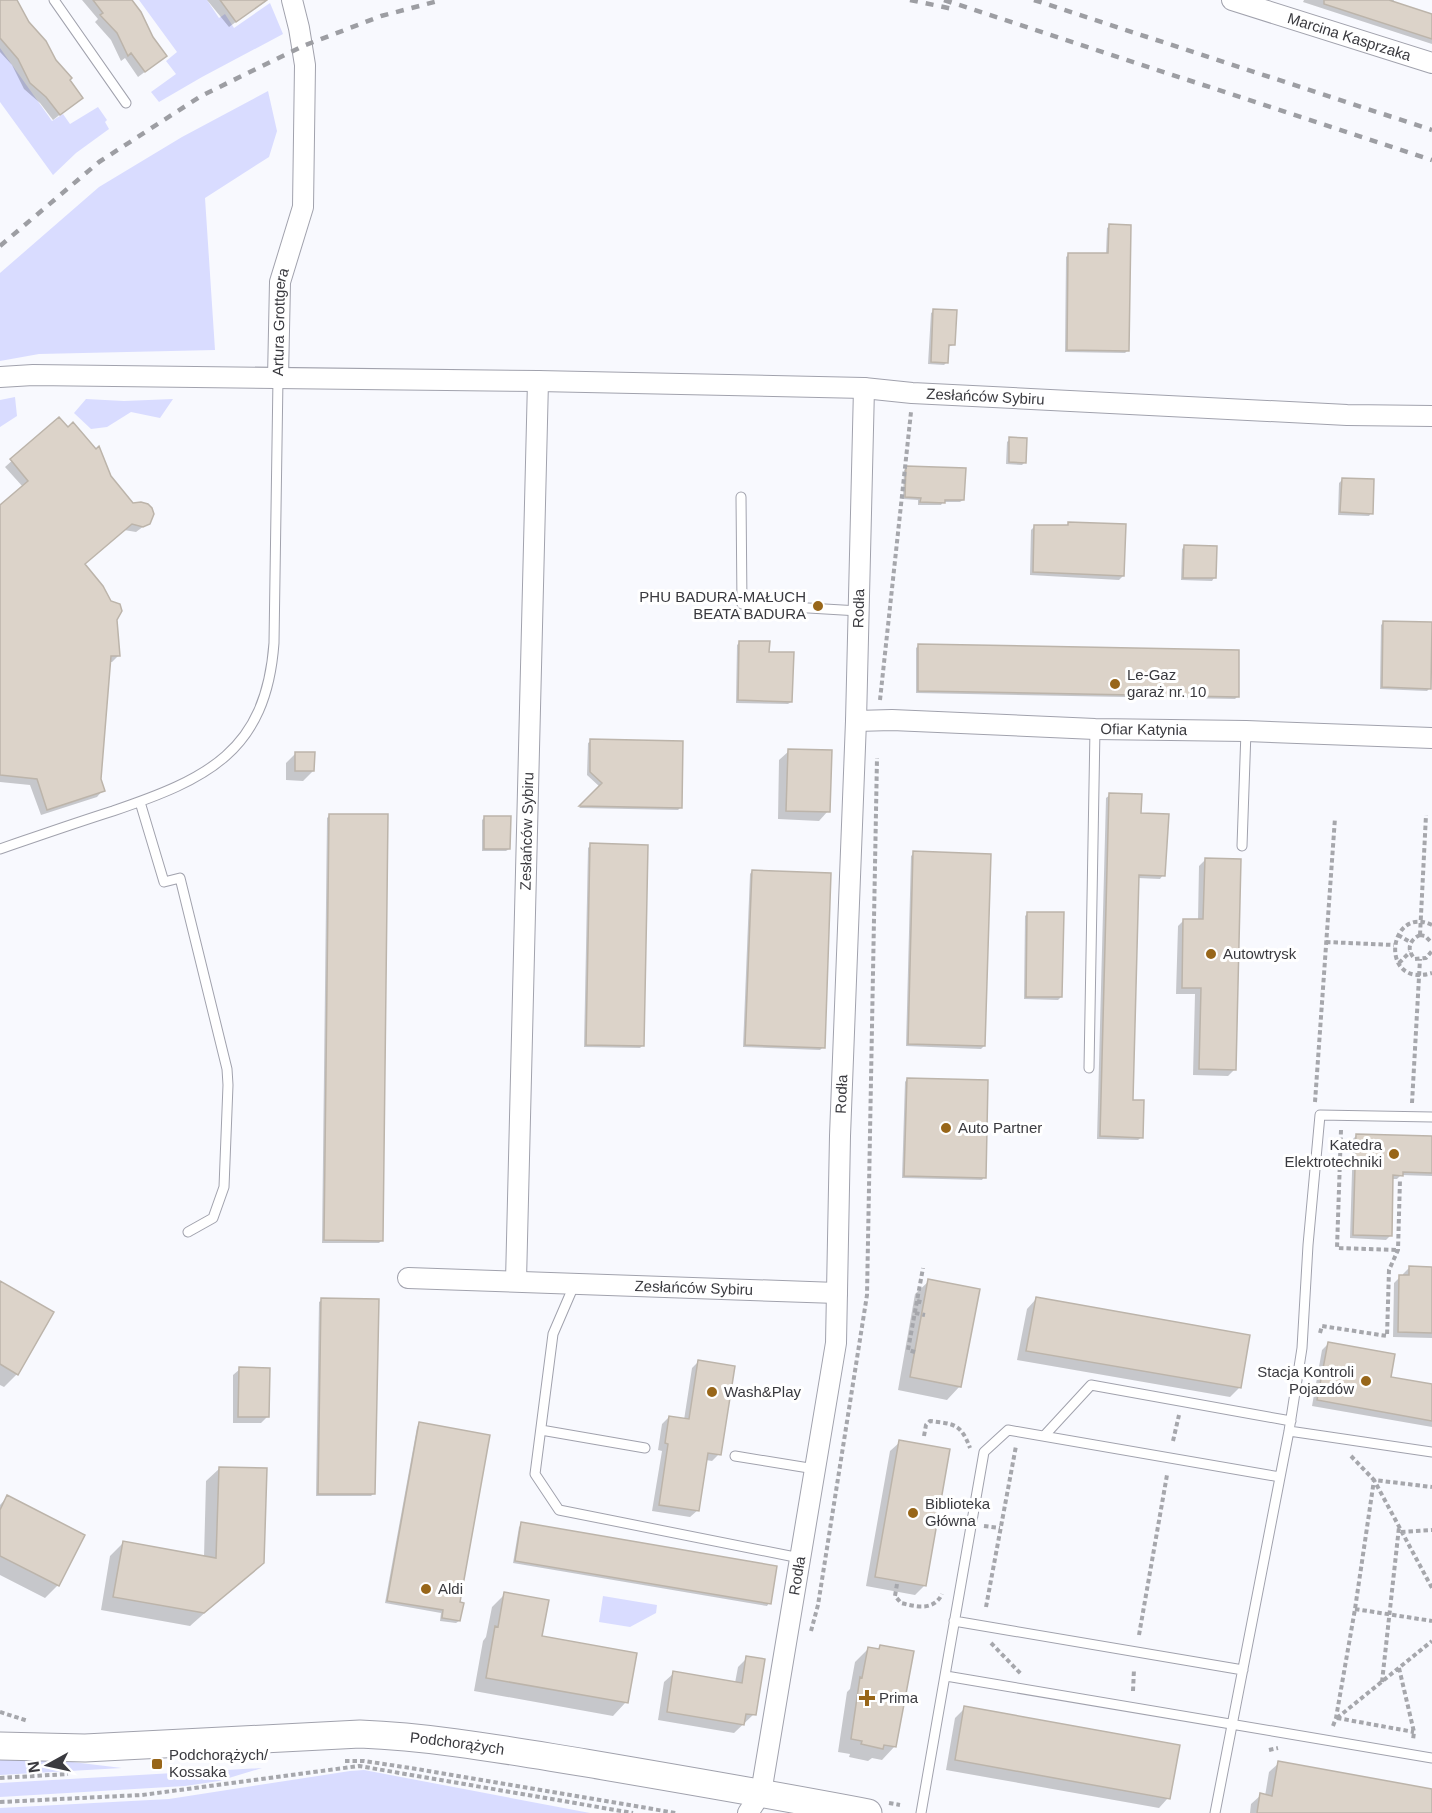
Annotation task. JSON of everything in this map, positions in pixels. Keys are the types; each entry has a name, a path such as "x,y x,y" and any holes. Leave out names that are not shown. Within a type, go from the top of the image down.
{"street":[{"name":"Artura Grottgera","path":"0,377 33,375 278,378 280,282 303,207 305,65 292,0"},
{"name":"Marcina Kasprzaka","path":"1232,0 1432,63"},
{"name":"Zesłańców Sybiru","path":"278,378 864,388 912,393 1347,415 1432,416"},
{"name":"Zesłańców Sybiru","path":"516,1281 538,381"},
{"name":"Rodła","path":"755,1803 800,1558 836,1343 840,1136 856,721 864,388"},
{"name":"Ofiar Katynia","path":"856,721 892,720 1095,729 1246,731 1432,738"},
{"name":"Zesłańców Sybiru","path":"408,1278 837,1293"},
{"name":"Podchorążych","path":"0,1734 39,1746"},
{"name":"Podchorążych","path":"0,1746 85,1748 350,1734 403,1736 485,1747 755,1803 868,1813"}],"lane":[{"path":"54,0 126,103"},
{"path":"0,849 140,802 194,779 232,750 248,731 267,692 272,669 278,378"},
{"path":"741,497 742,604 859,611"},
{"path":"1089,1068 1095,729"},
{"path":"1242,846 1246,731"},
{"path":"140,802 164,882 180,878 227,1069 224,1187 213,1218 188,1232"},
{"path":"1215,1813 1289,1431 1302,1348 1308,1245 1320,1115 1432,1117"},
{"path":"575,1283 553,1334 535,1474 559,1510 800,1558"},
{"path":"1044,1436 1091,1385 1291,1420"},
{"path":"541,1430 645,1448"},
{"path":"921,1813 984,1452 1008,1430 1280,1477"},
{"path":"1289,1431 1432,1452"},
{"path":"735,1456 815,1469"},
{"path":"954,1621 1243,1670"},
{"path":"945,1676 1432,1758"}],"path":[{"path":"1420,935 1426,815"},
{"path":"1315,1111 1335,818"},
{"path":"1432,925 1421,922 1405,927 1398,934 1394,945 1395,955 1404,970 1419,975 1432,973"},
{"path":"1398,934 1410,942"},
{"path":"1432,943 1425,936 1420,935 1410,942 1410,952 1415,959 1426,958 1432,954"},
{"path":"1326,942 1394,945"},
{"path":"1399,963 1410,952"},
{"path":"1411,1117 1420,959"},
{"path":"1341,1124 1337,1248 1398,1250"},
{"path":"1320,1336 1322,1326 1387,1336 1389,1270 1398,1250 1400,1179"},
{"path":"915,1352 908,1350 923,1268"},
{"path":"917,1301 924,1303"},
{"path":"915,1313 925,1316"},
{"path":"924,1436 926,1425 930,1421 954,1425 964,1433 970,1449 968,1459"},
{"path":"1332,1437 1374,1480 1432,1588"},
{"path":"986,1607 1016,1445"},
{"path":"1139,1635 1167,1475"},
{"path":"1374,1480 1432,1487"},
{"path":"1336,1718 1374,1480"},
{"path":"1400,1530 1432,1530"},
{"path":"1382,1682 1400,1530"},
{"path":"897,1584 896,1596 901,1604 915,1606 927,1607 939,1600 944,1589"},
{"path":"1355,1609 1432,1621"},
{"path":"988,1640 1024,1676"},
{"path":"1336,1718 1432,1641"},
{"path":"1336,1718 1414,1731 1399,1668"},
{"path":"1132,1691 1134,1669"},
{"path":"364,1761 676,1813"},
{"path":"0,1802 142,1795 359,1766 633,1813"}],"shaded area":[{"path":"139,0 207,0 219,18 225,14 234,28 270,3 283,34 159,102 151,92 176,74 166,61 177,52"},
{"path":"0,48 52,121 63,114 70,124 98,107 107,120 105,122 109,129 76,153 53,175 0,102"},
{"path":"268,91 277,131 269,157 205,198 215,350 39,354 0,361 0,273 99,187 182,137"},
{"path":"15,397 17,416 0,427 0,400"},
{"path":"86,399 124,401 173,399 160,418 131,412 107,427 91,429 74,413"},
{"path":"603,1596 657,1605 656,1613 630,1627 599,1622"},
{"path":"0,1758 64,1761 122,1768 0,1775"},
{"path":"262,1768 219,1781 185,1786 0,1797 0,1783"},
{"path":"364,1770 590,1813 0,1813 0,1808 169,1799"}],"building":[{"path":"0,0 17,0 29,22 46,41 56,60 72,78 70,80 83,98 60,115 46,97 30,83 18,59 0,38"},
{"path":"93,0 132,0 141,12 153,37 167,56 145,72 131,53 128,56 117,33 100,15 103,13"},
{"path":"220,0 267,0 236,22"},
{"path":"1324,0 1389,0 1432,14 1432,39 1324,4"},
{"path":"1109,224 1131,225 1129,351 1067,350 1068,253 1108,253"},
{"path":"933,309 957,310 955,345 949,345 948,363 931,362"},
{"path":"59,417 68,427 73,422 96,449 99,446 111,476 133,503 148,504 154,514 150,524 143,527 132,524 85,564 103,586 111,601 120,604 122,611 117,620 120,656 111,656 101,779 105,791 47,810 37,779 0,775 0,505 28,481 10,459"},
{"path":"1009,437 1027,438 1026,463 1009,462"},
{"path":"906,466 966,468 964,500 945,500 945,503 920,502 921,498 905,497"},
{"path":"1342,478 1374,479 1373,514 1340,512"},
{"path":"1068,522 1126,524 1124,576 1033,572 1034,525 1068,525"},
{"path":"1184,545 1217,546 1216,578 1183,578"},
{"path":"1383,621 1432,622 1431,689 1382,687"},
{"path":"739,641 770,641 769,652 794,652 792,702 738,700"},
{"path":"918,644 1239,650 1239,697 918,691"},
{"path":"590,739 683,741 682,808 579,806 602,783 590,772"},
{"path":"788,749 832,750 830,812 786,811"},
{"path":"295,752 315,752 314,771 295,771"},
{"path":"1109,793 1142,794 1141,813 1169,814 1165,876 1139,875 1133,1100 1144,1100 1143,1138 1100,1136"},
{"path":"329,814 388,814 383,1241 324,1240"},
{"path":"484,816 511,816 510,849 484,849"},
{"path":"590,843 648,845 644,1046 586,1045"},
{"path":"913,851 991,854 985,1046 908,1044"},
{"name":"Autowtrysk","path":"1205,858 1241,859 1236,1070 1199,1069 1201,988 1182,988 1183,919 1203,919"},
{"path":"752,870 831,873 825,1048 745,1045"},
{"path":"1027,912 1064,912 1062,997 1026,997"},
{"name":"Auto Partner","path":"907,1078 988,1080 986,1178 904,1176"},
{"path":"1356,1134 1432,1136 1432,1173 1403,1172 1403,1176 1393,1175 1392,1236 1353,1235"},
{"path":"1409,1266 1432,1267 1432,1333 1398,1332 1399,1275 1409,1275"},
{"path":"928,1279 980,1289 961,1387 910,1377"},
{"path":"0,1281 54,1312 18,1375 0,1364"},
{"path":"1036,1297 1250,1335 1241,1388 1026,1351"},
{"path":"321,1298 379,1299 375,1494 318,1494"},
{"name":"Stacja Kontroli Pojazdów","path":"1328,1342 1395,1354 1391,1377 1432,1384 1432,1421 1317,1400"},
{"path":"698,1360 735,1366 721,1455 708,1453 699,1511 659,1505 668,1444 665,1443 669,1416 689,1419"},
{"path":"239,1367 270,1368 269,1417 238,1417"},
{"path":"419,1422 490,1435 460,1602 464,1603 460,1621 442,1618 443,1610 387,1601"},
{"name":"Biblioteka Główna","path":"899,1440 950,1449 926,1586 875,1577"},
{"path":"219,1467 267,1468 264,1563 204,1613 113,1597 123,1541 216,1558"},
{"path":"7,1495 85,1535 59,1586 0,1556 0,1510"},
{"path":"521,1522 777,1566 771,1604 515,1561"},
{"path":"504,1592 549,1600 542,1636 637,1653 628,1703 486,1678 495,1626 498,1627"},
{"path":"880,1645 914,1651 896,1747 884,1745 883,1749 851,1739 860,1677 862,1678 868,1647 879,1649"},
{"path":"746,1656 765,1659 756,1715 746,1714 744,1725 667,1712 673,1671 742,1683"},
{"path":"964,1706 1180,1745 1170,1799 955,1760"},
{"path":"1278,1761 1432,1789 1432,1813 1257,1813 1260,1793 1272,1796"}],"railway":[{"path":"0,246 99,162 201,96 303,46 381,16 442,0"},
{"path":"910,0 953,9"},
{"path":"944,0 1432,160"},
{"path":"1034,0 1432,130"}],"place":[{"name":"PHU BADURA-MAŁUCH BEATA BADURA","path":"818,606"},
{"name":"Le-Gaz garaż nr. 10","path":"1115,684"},
{"name":"Autowtrysk","path":"1211,954"},
{"name":"Auto Partner","path":"946,1128"},
{"name":"Katedra Elektrotechniki","path":"1394,1154"},
{"name":"Stacja Kontroli Pojazdów","path":"1366,1381"},
{"name":"Wash&Play","path":"712,1392"},
{"name":"Biblioteka Główna","path":"913,1513"},
{"name":"Aldi","path":"426,1589"},
{"name":"Prima","path":"867,1698"},
{"name":"Podchorążych/ Kossaka","path":"157,1764"}]}
